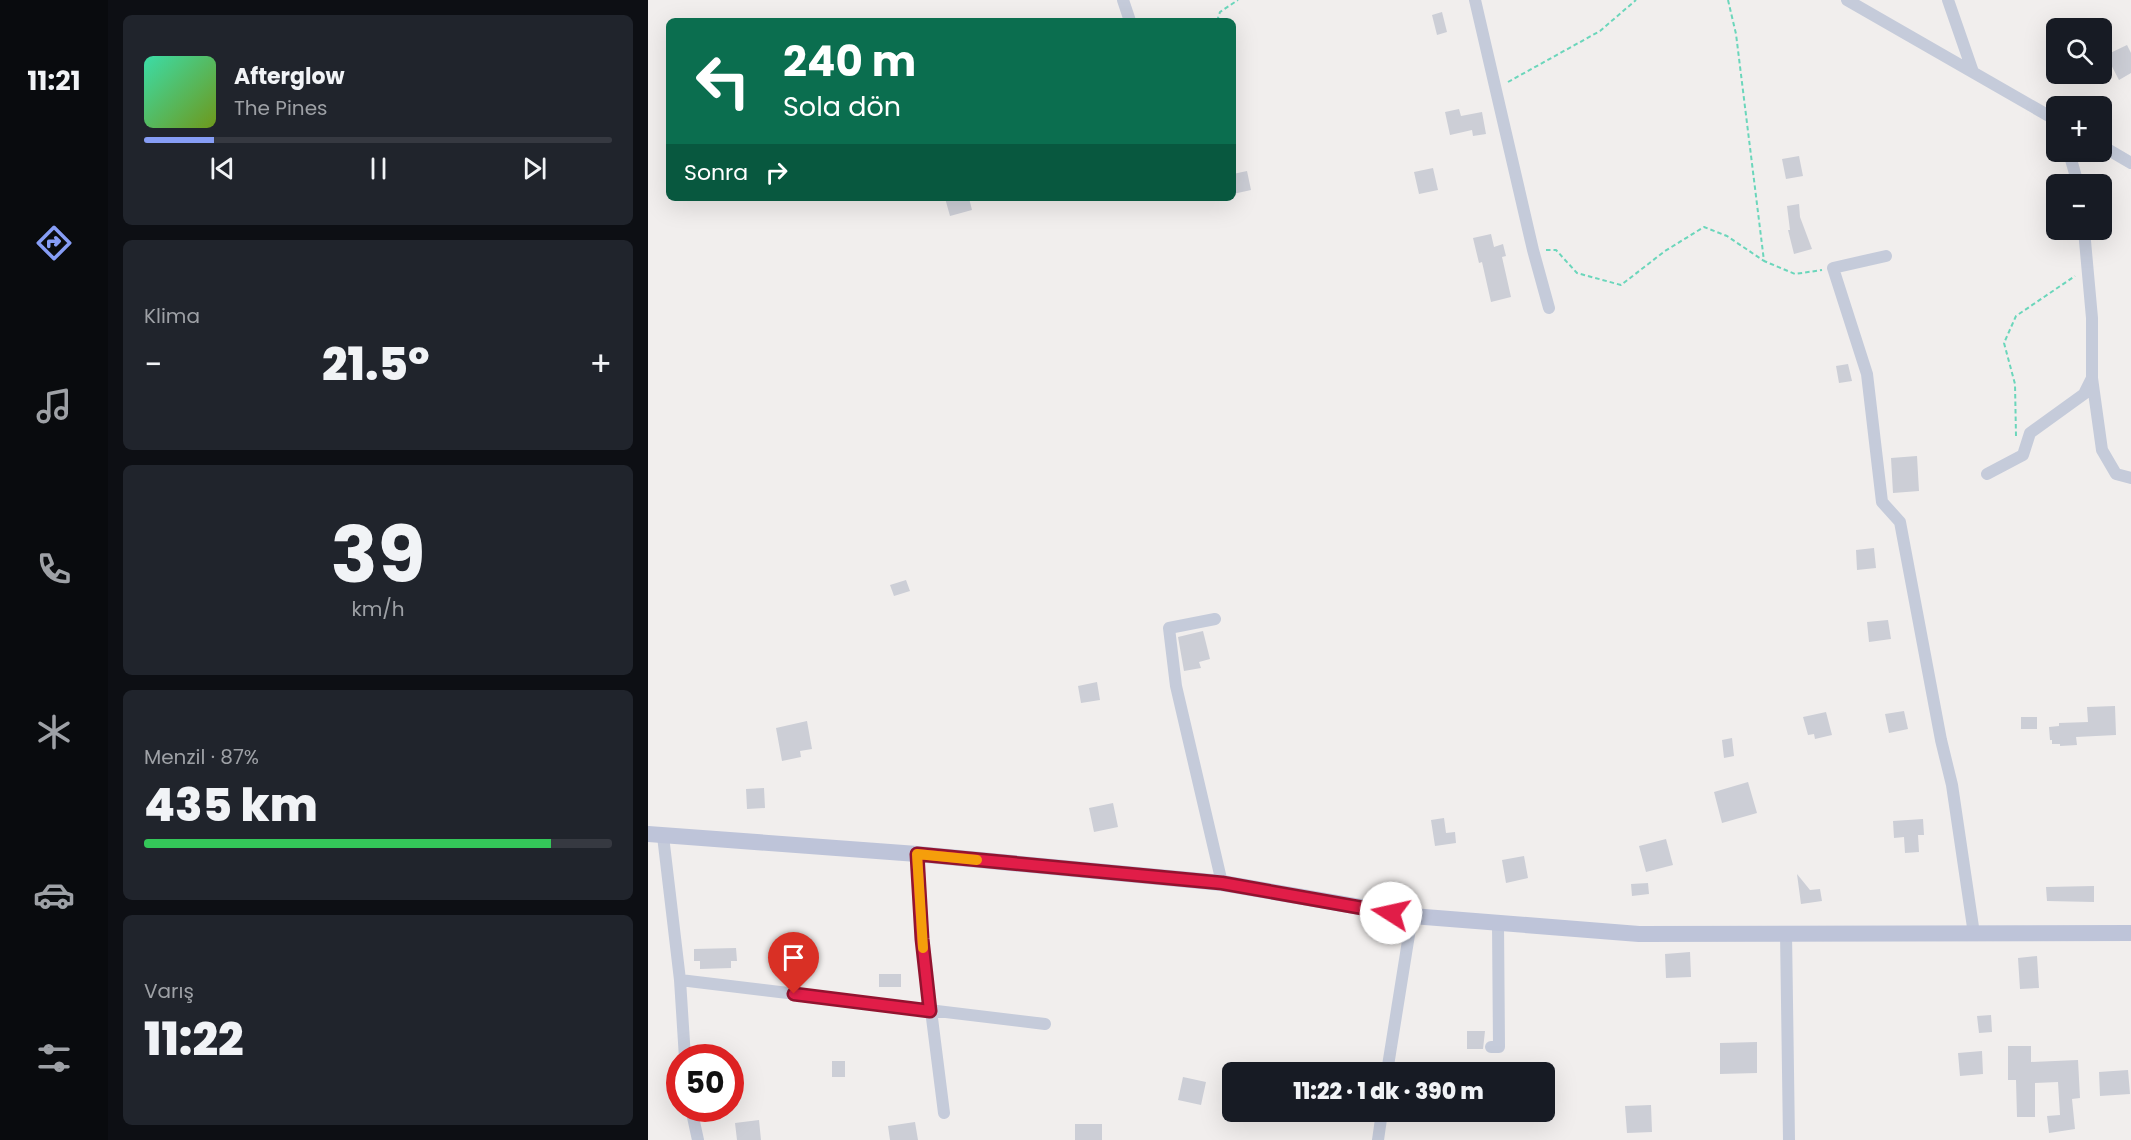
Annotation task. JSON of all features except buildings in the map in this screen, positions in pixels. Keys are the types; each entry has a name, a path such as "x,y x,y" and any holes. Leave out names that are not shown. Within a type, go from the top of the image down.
{"main road":[{"path":"655,835 917,854 1222,883 1412,916 1639,934 2131,933"}],"street":[{"path":"1124,0 1129,18"},
{"path":"1475,0 1533,250 1549,308"},
{"path":"1847,0 2046,114"},
{"path":"1948,0 1973,72"},
{"path":"2112,152 2131,163"},
{"path":"2085,240 2092,318 2092,378 2102,450 2116,474 2131,477"},
{"path":"1886,256 1833,268 1867,374 1882,502 1900,522 1941,740 1952,785 1951,792 1974,934"},
{"path":"1987,474 2024,455 2030,433 2085,393 2092,378"},
{"path":"1215,619 1169,628 1176,686 1222,883"},
{"path":"655,835 680,980 684,1044"},
{"path":"917,854 922,939 944,1113"},
{"path":"1389,1062 1412,916"},
{"path":"1491,1047 1498,1047 1498,924"},
{"path":"1786,932 1789,1140"},
{"path":"680,980 1045,1024"},
{"path":"694,1122 698,1140"},
{"path":"1378,1140 1381,1122"}],"path":[{"path":"1218,18 1220,12 1238,0"},
{"path":"1497,88 1600,31 1636,0"},
{"path":"1728,0 1736,34 1764,261"},
{"path":"1533,250 1556,250 1577,273 1621,285 1665,251 1704,227 1727,236 1764,261 1795,273 1833,268"},
{"path":"2024,455 2015,434 2015,384 2004,343 2016,316 2088,267"}],"slow traffic":[{"path":"923,948 917,854 977,860"}],"route":[{"path":"794,994 930,1011 922,939 917,854 1222,883 1391,913"}]}
